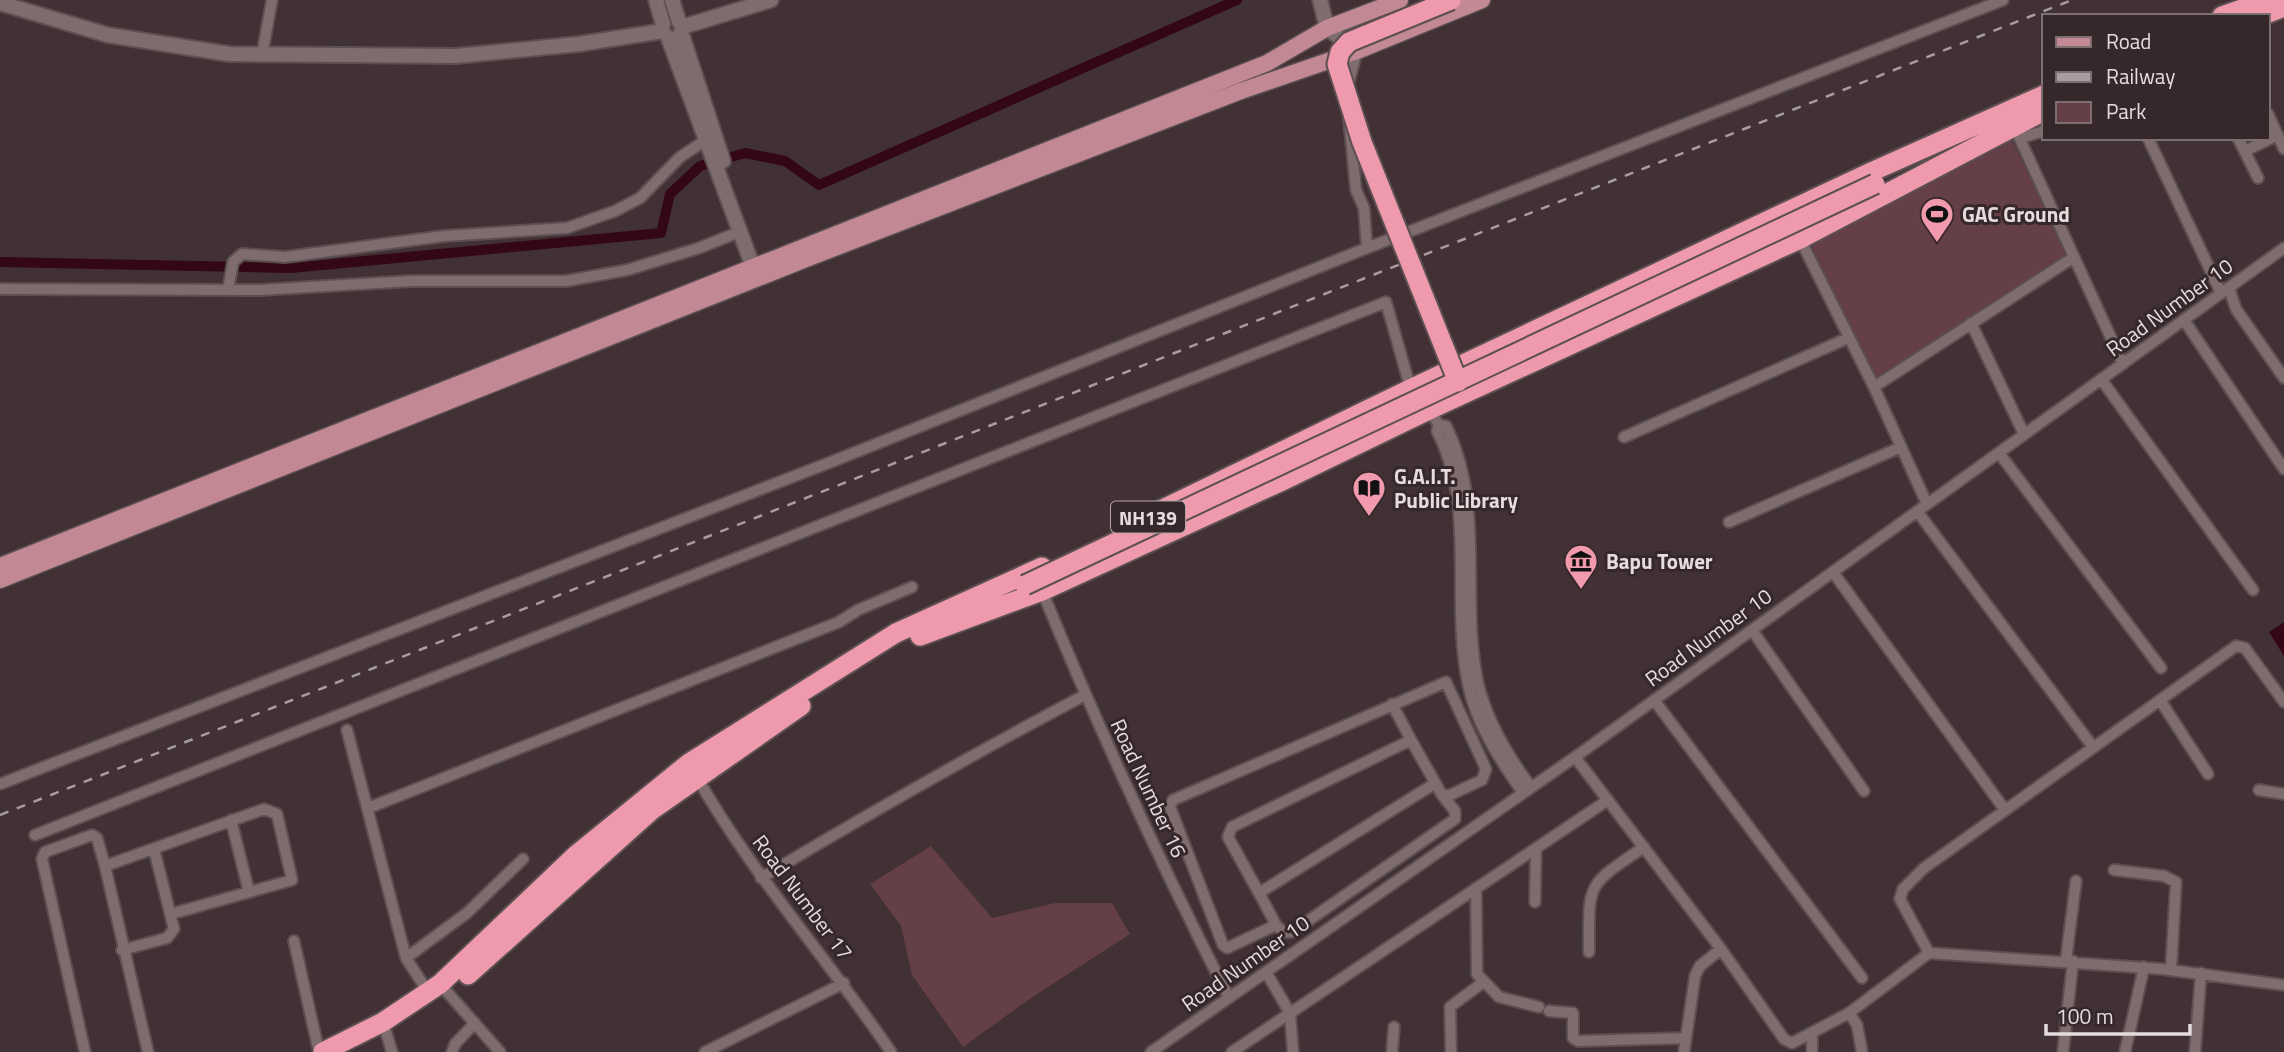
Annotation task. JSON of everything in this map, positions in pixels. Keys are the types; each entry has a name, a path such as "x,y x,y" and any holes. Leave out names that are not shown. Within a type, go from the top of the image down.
{"highway":[{"path":"1451,0 1349,42 1340,52 1337,64 1362,142 1458,383"},
{"path":"2228,14 2267,0"},
{"path":"2267,14 2284,8"},
{"name":"NH139","path":"1019,590 1410,389 1871,172 1900,162 2042,96"},
{"name":"NH139","path":"348,1052 439,990 577,854 693,770 897,633 1019,590 1434,417 1502,376 1800,239 1910,180 2017,132 2042,113"},
{"path":"1019,590 1879,181 1900,162"},
{"path":"1879,181 1910,180"},
{"path":"1491,351 1502,376"},
{"name":"NH139","path":"321,1052 385,1027"}],"main road":[{"path":"0,580 1267,63 1327,29 1401,0"},
{"path":"0,566 759,271 1357,51 1482,0"}],"street":[{"path":"262,55 272,0"},
{"path":"656,0 673,29 710,143 759,271"},
{"path":"672,0 673,29"},
{"path":"0,3 129,39 229,54 456,56 579,44 673,29 771,0"},
{"path":"1320,0 1327,29 1357,51 1348,75 1349,139 1356,190 1364,208 1367,248"},
{"path":"0,784 831,462 1367,248 2003,0"},
{"path":"2270,118 2284,149"},
{"path":"2042,131 2017,132 2123,364"},
{"path":"2270,139 2278,135"},
{"path":"2149,140 2225,290 2284,378"},
{"path":"2239,140 2258,178"},
{"path":"2245,151 2268,140"},
{"path":"228,290 232,267 244,254 285,257 444,236 567,228 615,211 640,198 680,157 710,143"},
{"path":"722,171 739,232 759,271"},
{"path":"0,289 228,290 411,281 538,282 579,279 650,263 739,232"},
{"path":"1800,239 1902,447 1922,507 2093,747"},
{"name":"Road Number 10","path":"1152,1052 1575,757 2284,248"},
{"path":"1874,387 2074,257"},
{"path":"35,835 1386,302 1410,389 1434,417 1446,426 1457,450 1476,669 1503,757 1527,790"},
{"path":"2184,320 2284,469"},
{"path":"1971,323 2024,434"},
{"path":"1624,437 1848,338"},
{"path":"2101,379 2253,590"},
{"path":"1729,522 1902,447"},
{"path":"1999,453 2161,668"},
{"path":"1833,572 2005,810"},
{"path":"368,808 839,622 859,610 912,587"},
{"name":"Road Number 16","path":"1019,590 1085,695 1173,889 1229,998"},
{"path":"1752,630 1864,791"},
{"path":"1929,953 1904,911 1900,899 1902,889 1924,868 2093,747 2236,646 2245,648 2284,702"},
{"path":"1276,925 1232,948 1223,945 1170,807 1173,800 1441,683 1449,684 1486,769"},
{"path":"761,878 905,796 948,767 1085,695"},
{"path":"1654,700 1862,978"},
{"path":"2160,700 2208,774"},
{"path":"1392,704 1411,740 1434,784 1455,811 1455,819 1292,932 1283,932 1276,925 1228,836 1232,827 1411,740"},
{"path":"347,730 406,958 475,1023 500,1052"},
{"path":"1442,795 1450,795 1482,780 1486,769 1503,757"},
{"path":"1575,757 1721,949 1784,1039 1797,1042 1812,1035 1849,1013 1929,953 2201,972 2284,985"},
{"name":"Road Number 17","path":"693,770 761,878 844,983 891,1052"},
{"path":"1259,893 1434,784"},
{"path":"2259,790 2284,793"},
{"path":"1232,1052 1608,800"},
{"path":"105,866 264,809 277,814 293,876 287,883 171,914"},
{"path":"231,820 249,892"},
{"path":"85,1052 42,859 45,852 92,835 97,838 105,866 122,950 148,1052"},
{"path":"1589,952 1591,890 1605,874 1644,847"},
{"path":"1535,902 1536,848"},
{"path":"122,950 167,938 174,929 154,849"},
{"path":"406,958 467,913 523,859"},
{"path":"2114,870 2164,876 2176,882 2171,970"},
{"path":"2063,1052 2076,881"},
{"path":"1476,888 1474,964 1482,983 1499,998 1573,1013 1574,1040 1589,1047 1629,1046 1686,1038"},
{"path":"295,941 321,1052"},
{"path":"1684,1052 1695,976 1700,966 1721,949"},
{"path":"2125,1052 2144,967"},
{"path":"1266,972 1290,1013 1293,1052"},
{"path":"2195,1052 2201,972"},
{"path":"705,1052 844,983"},
{"path":"1451,1052 1450,1007 1482,983"},
{"path":"1849,1013 1857,1025 1862,1052"},
{"path":"452,1052 454,1044 475,1023"},
{"path":"385,1027 392,1052"},
{"path":"1392,1052 1394,1027"},
{"path":"1812,1035 1812,1052"}],"green space":[{"name":"GAC Ground","path":"2010,136 2065,250 2064,256 1878,379 1871,376 1809,240"},
{"path":"931,846 992,918 1055,903 1112,903 1130,934 1028,1000 963,1047 912,975 901,926 870,884"}],"shaded area":[{"path":"2284,622 2284,656 2269,632"}],"waterway":[{"path":"0,262 291,268 661,233 670,194 700,166 745,153 785,161 819,185 1237,0"}],"railway":[{"path":"0,815 2072,0"}],"place":[{"name":"GAC Ground","path":"1937,244"},
{"name":"G.A.I.T. Public Library","path":"1369,518"},
{"name":"Bapu Tower","path":"1581,591"}]}
